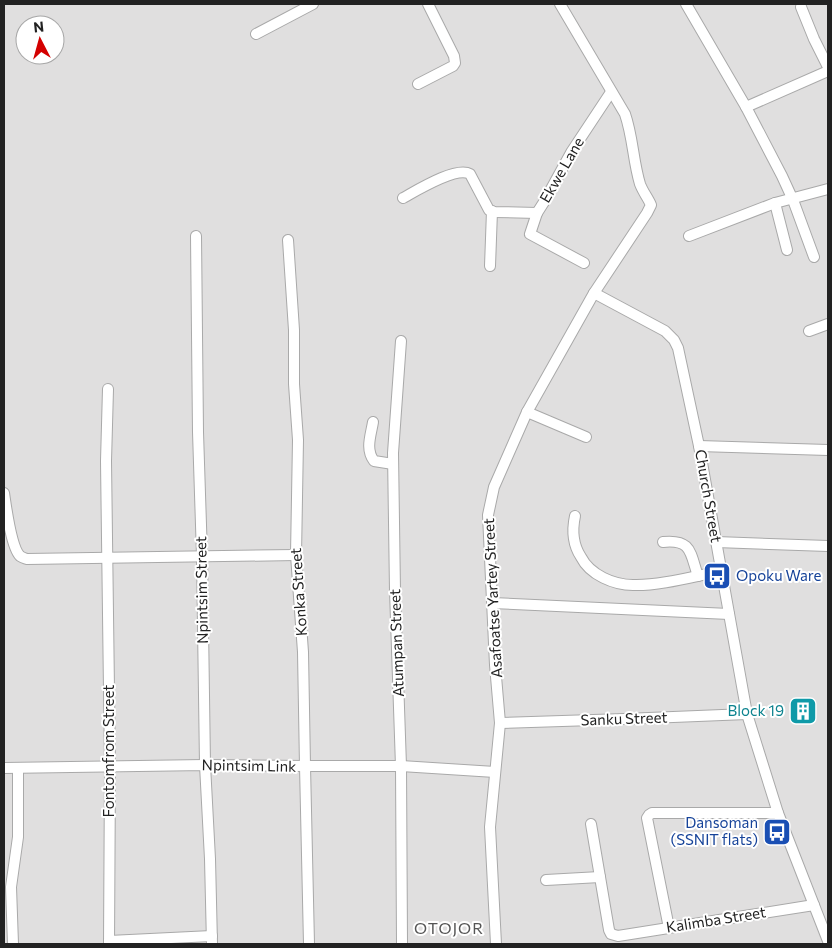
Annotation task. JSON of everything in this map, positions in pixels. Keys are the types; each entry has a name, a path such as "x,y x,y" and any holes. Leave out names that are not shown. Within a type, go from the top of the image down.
{"street":[{"path":"256,34 313,4"},
{"path":"418,84 453,66 455,63 454,56 428,4"},
{"path":"560,4 611,92"},
{"path":"686,4 746,107 782,176 814,257"},
{"path":"746,107 828,69 801,8"},
{"name":"Ekwe Lane","path":"492,211 536,213 572,151 611,92"},
{"name":"Asafoatse Yartey Street","path":"496,944 490,827 500,723 495,665 488,515 494,487 527,412 594,293 648,213 651,205 640,185 625,114 611,92"},
{"path":"403,198 434,181 460,172 470,174 487,209 492,211 490,266"},
{"path":"689,236 775,203 793,200 828,189"},
{"path":"775,203 787,250"},
{"path":"536,213 530,234 584,263"},
{"name":"Npintsim Street","path":"196,236 205,764 212,940"},
{"name":"Konka Street","path":"288,240 298,440 296,555 303,652 309,944"},
{"name":"Church Street","path":"594,293 666,331 678,348 699,446 748,714 778,813 828,941"},
{"path":"809,330 828,324"},
{"name":"Atumpan Street","path":"401,341 393,464 401,766 402,944"},
{"name":"Fontomfrom Street","path":"108,390 106,461 110,943"},
{"path":"527,412 586,437"},
{"path":"373,422 368,447 370,456 374,461 393,464"},
{"path":"699,446 828,450"},
{"path":"4,493 12,538 21,557 28,559 296,555"},
{"path":"576,516 574,535 578,552 583,562 604,578 632,585 651,584 721,571"},
{"path":"663,542 679,542 684,544 688,549 698,576"},
{"path":"716,542 828,546"},
{"path":"492,603 729,614"},
{"name":"Sanku Street","path":"500,723 748,714"},
{"name":"Npintsim Link","path":"4,768 205,764 401,766 494,772"},
{"path":"13,944 10,887 18,837 18,768"},
{"path":"669,928 647,818 648,815 652,813 778,813"},
{"name":"Kalimba Street","path":"591,824 611,934 618,936 814,905"},
{"path":"546,880 600,877"},
{"path":"110,943 212,940"}],"shaded area":[{"path":"4,4 828,4 828,944 4,944"}],"place":[{"name":"Opoku Ware","path":"717,576"},
{"name":"Block 19","path":"803,711"},
{"name":"Dansoman (SSNIT flats)","path":"777,832"}],"district":[{"name":"OTOJOR","path":"449,928"}]}
